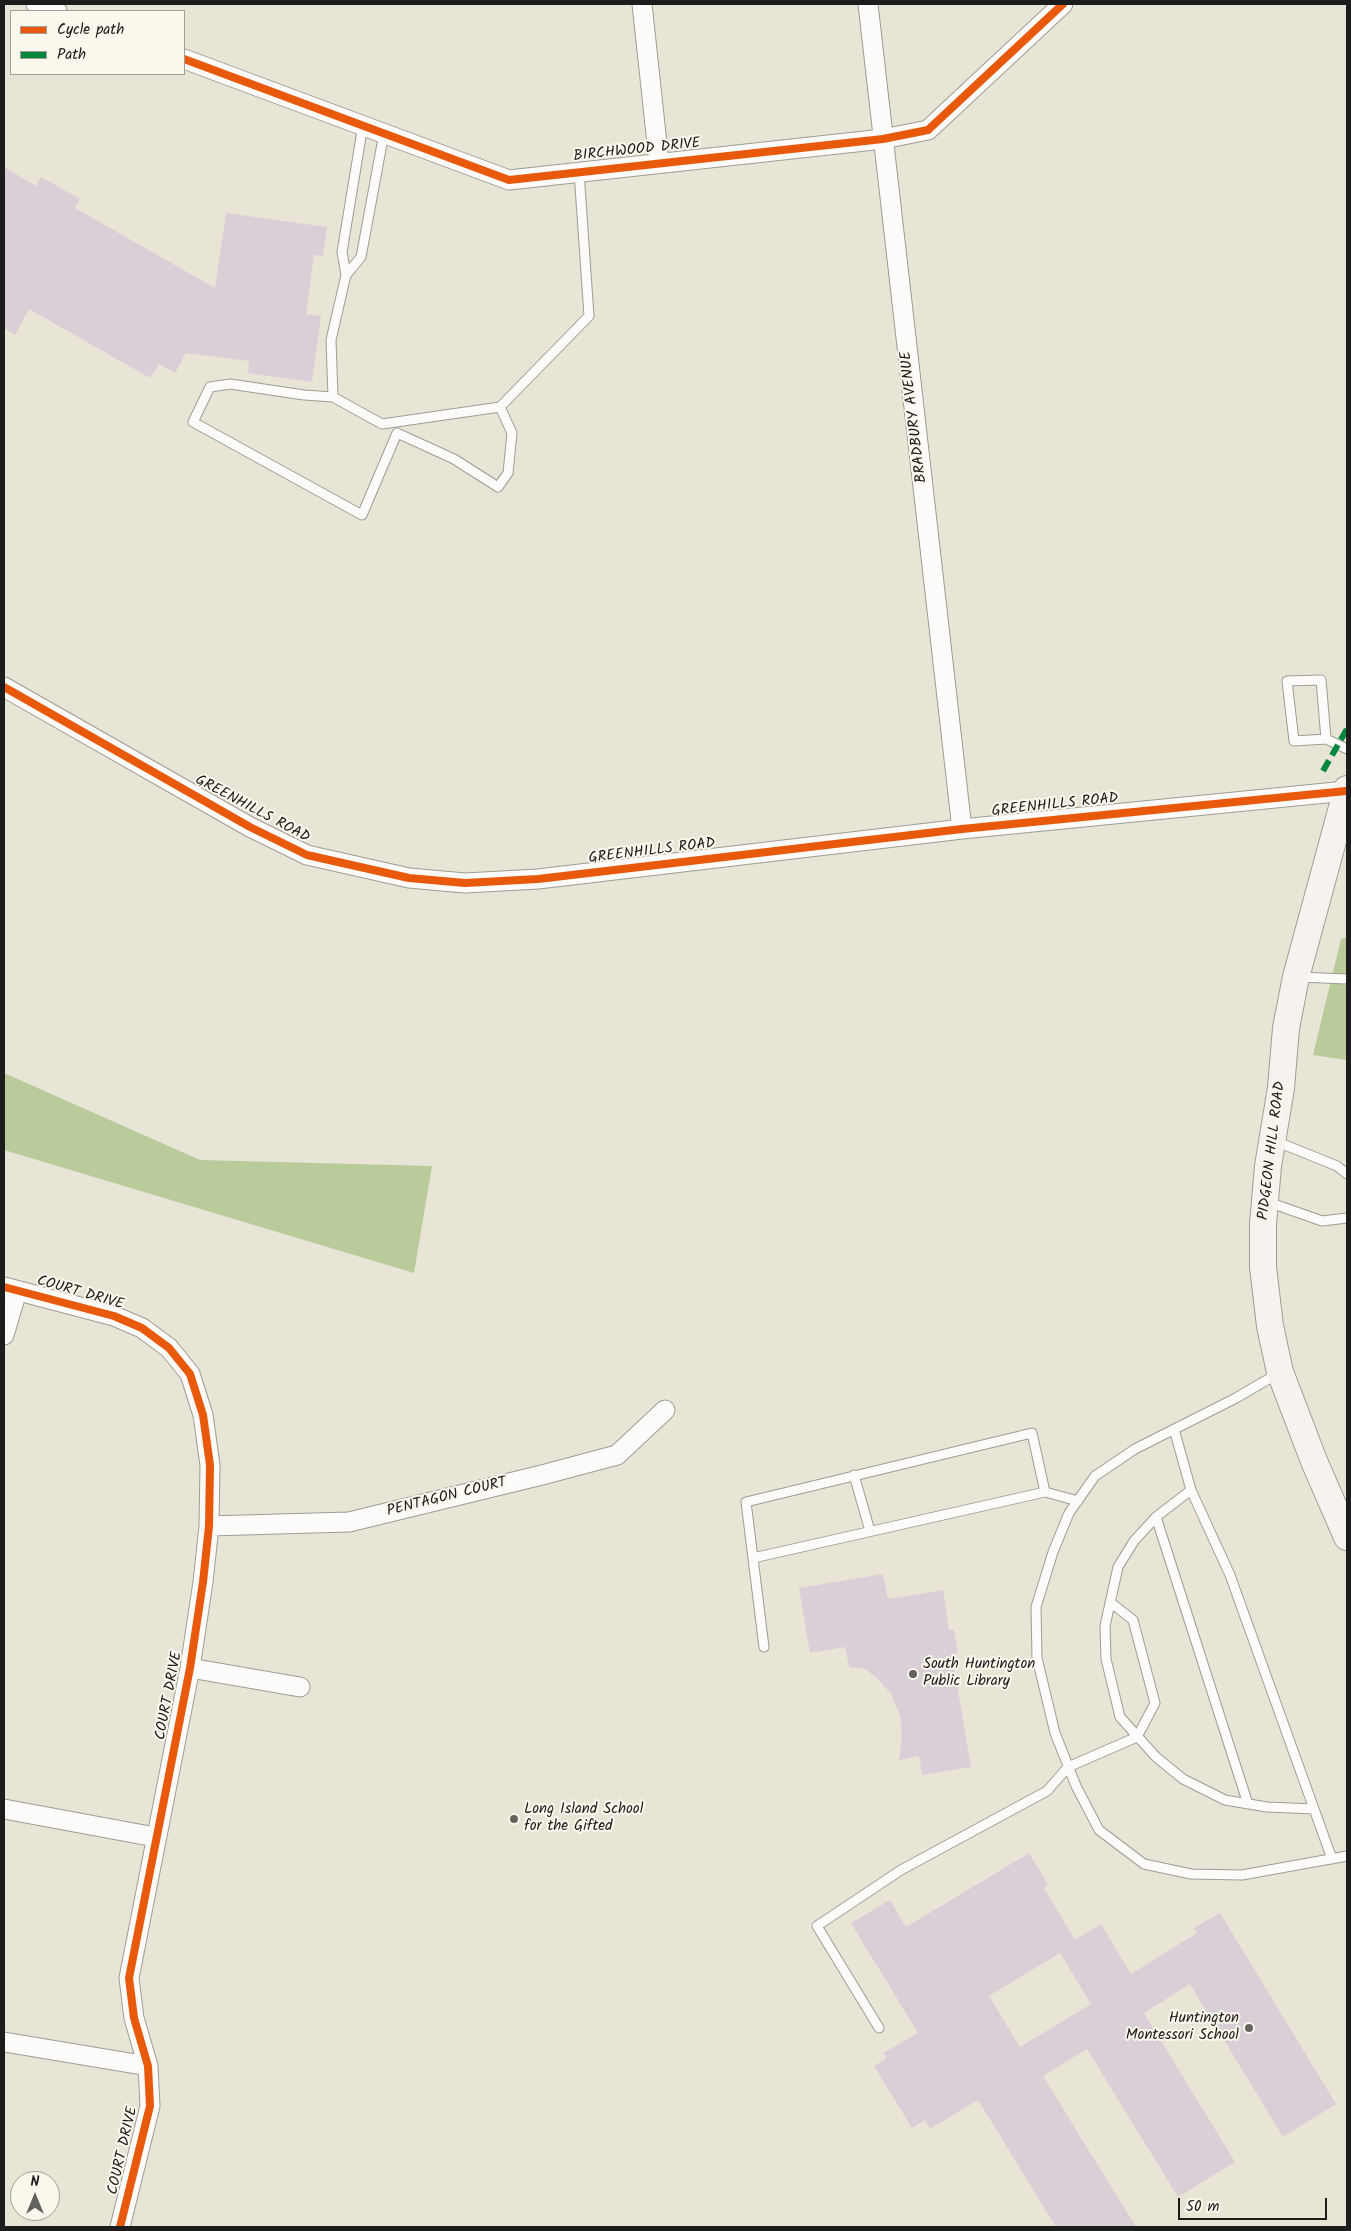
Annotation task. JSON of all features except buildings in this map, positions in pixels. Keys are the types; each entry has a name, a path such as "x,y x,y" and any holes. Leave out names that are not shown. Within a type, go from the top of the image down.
{"street":[{"path":"36,4 53,10"},
{"path":"642,4 659,162"},
{"name":"BRADBURY AVENUE","path":"868,4 962,830"},
{"name":"BIRCHWOOD DRIVE","path":"185,58 509,180 659,162 883,139 928,130 1063,4"},
{"name":"GREENHILLS ROAD","path":"4,687 250,827 308,855 409,878 464,883 538,879 962,830 1347,790"},
{"name":"PIDGEON HILL ROAD","path":"1347,790 1296,977 1286,1028 1281,1088 1272,1140 1265,1201 1263,1267 1270,1326 1280,1372 1314,1461 1347,1537"},
{"path":"4,1335 10,1289"},
{"name":"COURT DRIVE","path":"10,1289 114,1316 142,1328 169,1348 190,1374 204,1415 210,1466 209,1526 204,1582 190,1668 155,1837 129,1978 134,2018 148,2066 150,2106 120,2227"},
{"name":"PENTAGON COURT","path":"209,1526 349,1522 542,1475 617,1455 665,1410"},
{"path":"190,1668 300,1686"},
{"path":"4,1809 155,1837"},
{"path":"4,2042 148,2066"}],"lane":[{"path":"333,397 331,340 346,275 342,252 363,125"},
{"path":"346,275 361,257 384,133"},
{"path":"500,407 512,433 508,473 498,487 454,459 397,433 362,515 193,422 210,387 230,384 304,395 333,397 382,424 500,407 589,316 579,172"},
{"path":"1326,739 1321,680 1287,681 1294,741 1326,739 1347,749"},
{"path":"1296,977 1347,979"},
{"path":"1272,1140 1337,1166 1347,1174"},
{"path":"1265,1201 1322,1221 1347,1218"},
{"path":"1280,1372 1236,1398 1135,1449 1096,1476 1069,1513 1053,1552 1036,1607 1036,1658 1055,1733 1068,1767 1099,1830 1144,1864 1191,1874 1242,1875 1347,1856"},
{"path":"1174,1429 1191,1490 1230,1575 1332,1858"},
{"path":"764,1647 746,1502 1032,1433 1045,1492"},
{"path":"854,1475 870,1531"},
{"path":"1191,1490 1156,1517 1134,1541 1118,1567 1105,1626 1106,1659 1120,1717 1156,1757 1183,1779 1225,1800 1267,1807 1314,1809"},
{"path":"753,1558 1045,1492 1078,1501"},
{"path":"1156,1517 1248,1804"},
{"path":"880,2028 817,1926 901,1870 1047,1791 1068,1767 1137,1737 1155,1703 1134,1620 1110,1602"}],"green space":[{"path":"1347,937 1347,1060 1313,1055 1341,939"},
{"path":"4,1073 200,1160 432,1166 414,1273 4,1150"}],"marked path":[{"path":"1323,771 1347,729"}],"cycle path":[{"path":"185,59 509,180 883,139 928,130 1063,4"},
{"path":"4,687 250,827 307,855 409,878 465,883 538,879 962,829 1346,791"},
{"path":"4,1287 114,1316 142,1328 169,1348 190,1374 203,1415 210,1465 209,1526 190,1668 129,1978 134,2018 148,2066 150,2106 120,2227"}],"place":[{"name":"South Huntington Public Library","path":"913,1674"},
{"name":"Long Island School for the Gifted","path":"514,1819"},
{"name":"Huntington Montessori School","path":"1249,2028"}]}
